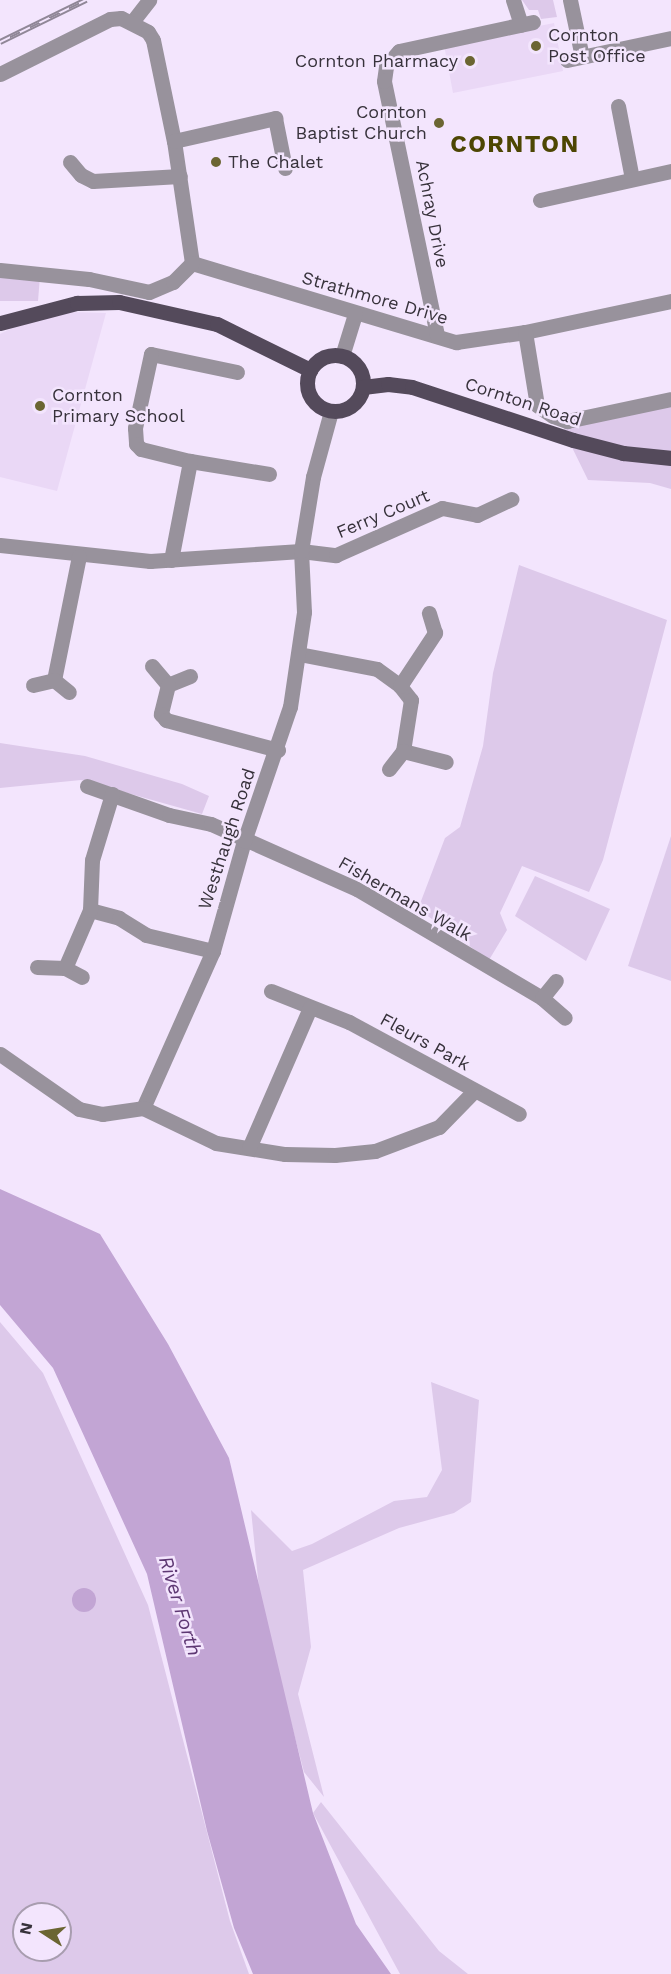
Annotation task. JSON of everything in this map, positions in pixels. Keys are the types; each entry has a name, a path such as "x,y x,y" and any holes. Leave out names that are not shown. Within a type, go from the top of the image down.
{"main road":[{"path":"0,323 77,303 119,302 218,324 310,370"},
{"path":"327,356 342,356 360,370 363,387 353,405 331,411 320,407 310,395 310,370 327,356"},
{"name":"Cornton Road","path":"363,387 412,387 583,442 623,453 671,459"}],"street":[{"path":"132,22 149,0"},
{"name":"Achray Drive","path":"436,335 384,81 386,66 399,51 527,23 513,0"},
{"path":"570,0 575,58 671,38"},
{"path":"0,74 110,19 132,22 153,40 174,141 192,263 173,282 149,292 89,279 0,270"},
{"path":"618,106 632,179"},
{"path":"174,141 275,118 285,168"},
{"path":"70,162 81,175 93,181 180,176"},
{"path":"540,200 671,171"},
{"name":"Strathmore Drive","path":"192,263 355,314 456,342 525,332 671,301"},
{"path":"342,356 355,314"},
{"path":"525,332 537,405 553,416 567,421 671,399"},
{"path":"237,372 151,354 135,428 136,444 141,449 190,461 269,474"},
{"name":"Westhaugh Road","path":"143,1108 213,951 244,841 278,750 298,654 304,612 301,550 313,477 331,411"},
{"path":"171,560 190,461"},
{"name":"Ferry Court","path":"0,545 79,556 171,560 301,550 336,555 442,508 477,515 511,499"},
{"path":"54,680 79,556"},
{"path":"400,686 423,657 435,633 429,613"},
{"path":"298,654 377,669 400,686 411,700 403,751 389,769"},
{"path":"152,666 168,685"},
{"path":"168,685 190,676"},
{"path":"33,685 54,680"},
{"path":"54,680 69,692"},
{"path":"168,685 161,714 166,720 278,750"},
{"path":"403,751 446,762"},
{"name":"Fishermans Walk","path":"87,786 169,815 203,821 357,889 542,998 565,1018"},
{"path":"65,968 90,910 92,860 112,794"},
{"path":"90,910 119,918 146,935 213,951"},
{"path":"36,967 65,968 82,977"},
{"path":"542,998 556,981"},
{"name":"Fleurs Park","path":"271,991 349,1022 519,1114"},
{"path":"249,1148 310,1008"},
{"path":"0,1054 79,1109 102,1114 143,1108 216,1143 312,1155 375,1150 439,1127 474,1091"}],"shaded area":[{"path":"522,0 553,0 557,17 541,19 538,10 529,10"},
{"path":"554,23 563,71 453,93 444,45"},
{"path":"0,273 40,276 38,301 0,301"},
{"name":"Cornton Primary School","path":"70,312 106,313 57,491 0,477 0,334 20,324"},
{"path":"671,402 671,489 650,483 588,480 563,429"},
{"path":"519,565 667,620 603,860 589,892 522,866 500,913 507,930 489,960 418,909 445,838 460,827 483,746 493,673"},
{"path":"0,743 85,756 182,784 209,796 202,814 81,780 0,788"},
{"path":"671,836 671,981 628,966"},
{"path":"535,876 610,909 586,961 515,916"},
{"path":"0,1322 43,1373 148,1605 230,1921 249,1974 0,1974"},
{"path":"431,1382 479,1400 471,1502 454,1513 399,1528 303,1570 311,1647 298,1694 324,1797 304,1772 261,1608 251,1510 292,1551 312,1544 394,1501 427,1497 442,1470"},
{"path":"321,1802 439,1951 468,1974 400,1974 313,1813"}],"water":[{"name":"River Forth","path":"0,1189 100,1234 168,1344 229,1458 313,1813 356,1924 391,1974 253,1974 234,1928 207,1831 147,1574 53,1368 0,1305"},
{"path":"84,1588 92,1592 96,1600 92,1608 84,1612 76,1608 72,1600 76,1592"}],"railway":[{"path":"0,42 86,0"}],"place":[{"name":"Cornton Post Office","path":"536,46"},
{"name":"Cornton Pharmacy","path":"470,61"},
{"name":"Cornton Baptist Church","path":"439,123"},
{"name":"The Chalet","path":"216,162"},
{"name":"Cornton Primary School","path":"40,406"}],"district":[{"name":"CORNTON","path":"515,145"}]}
